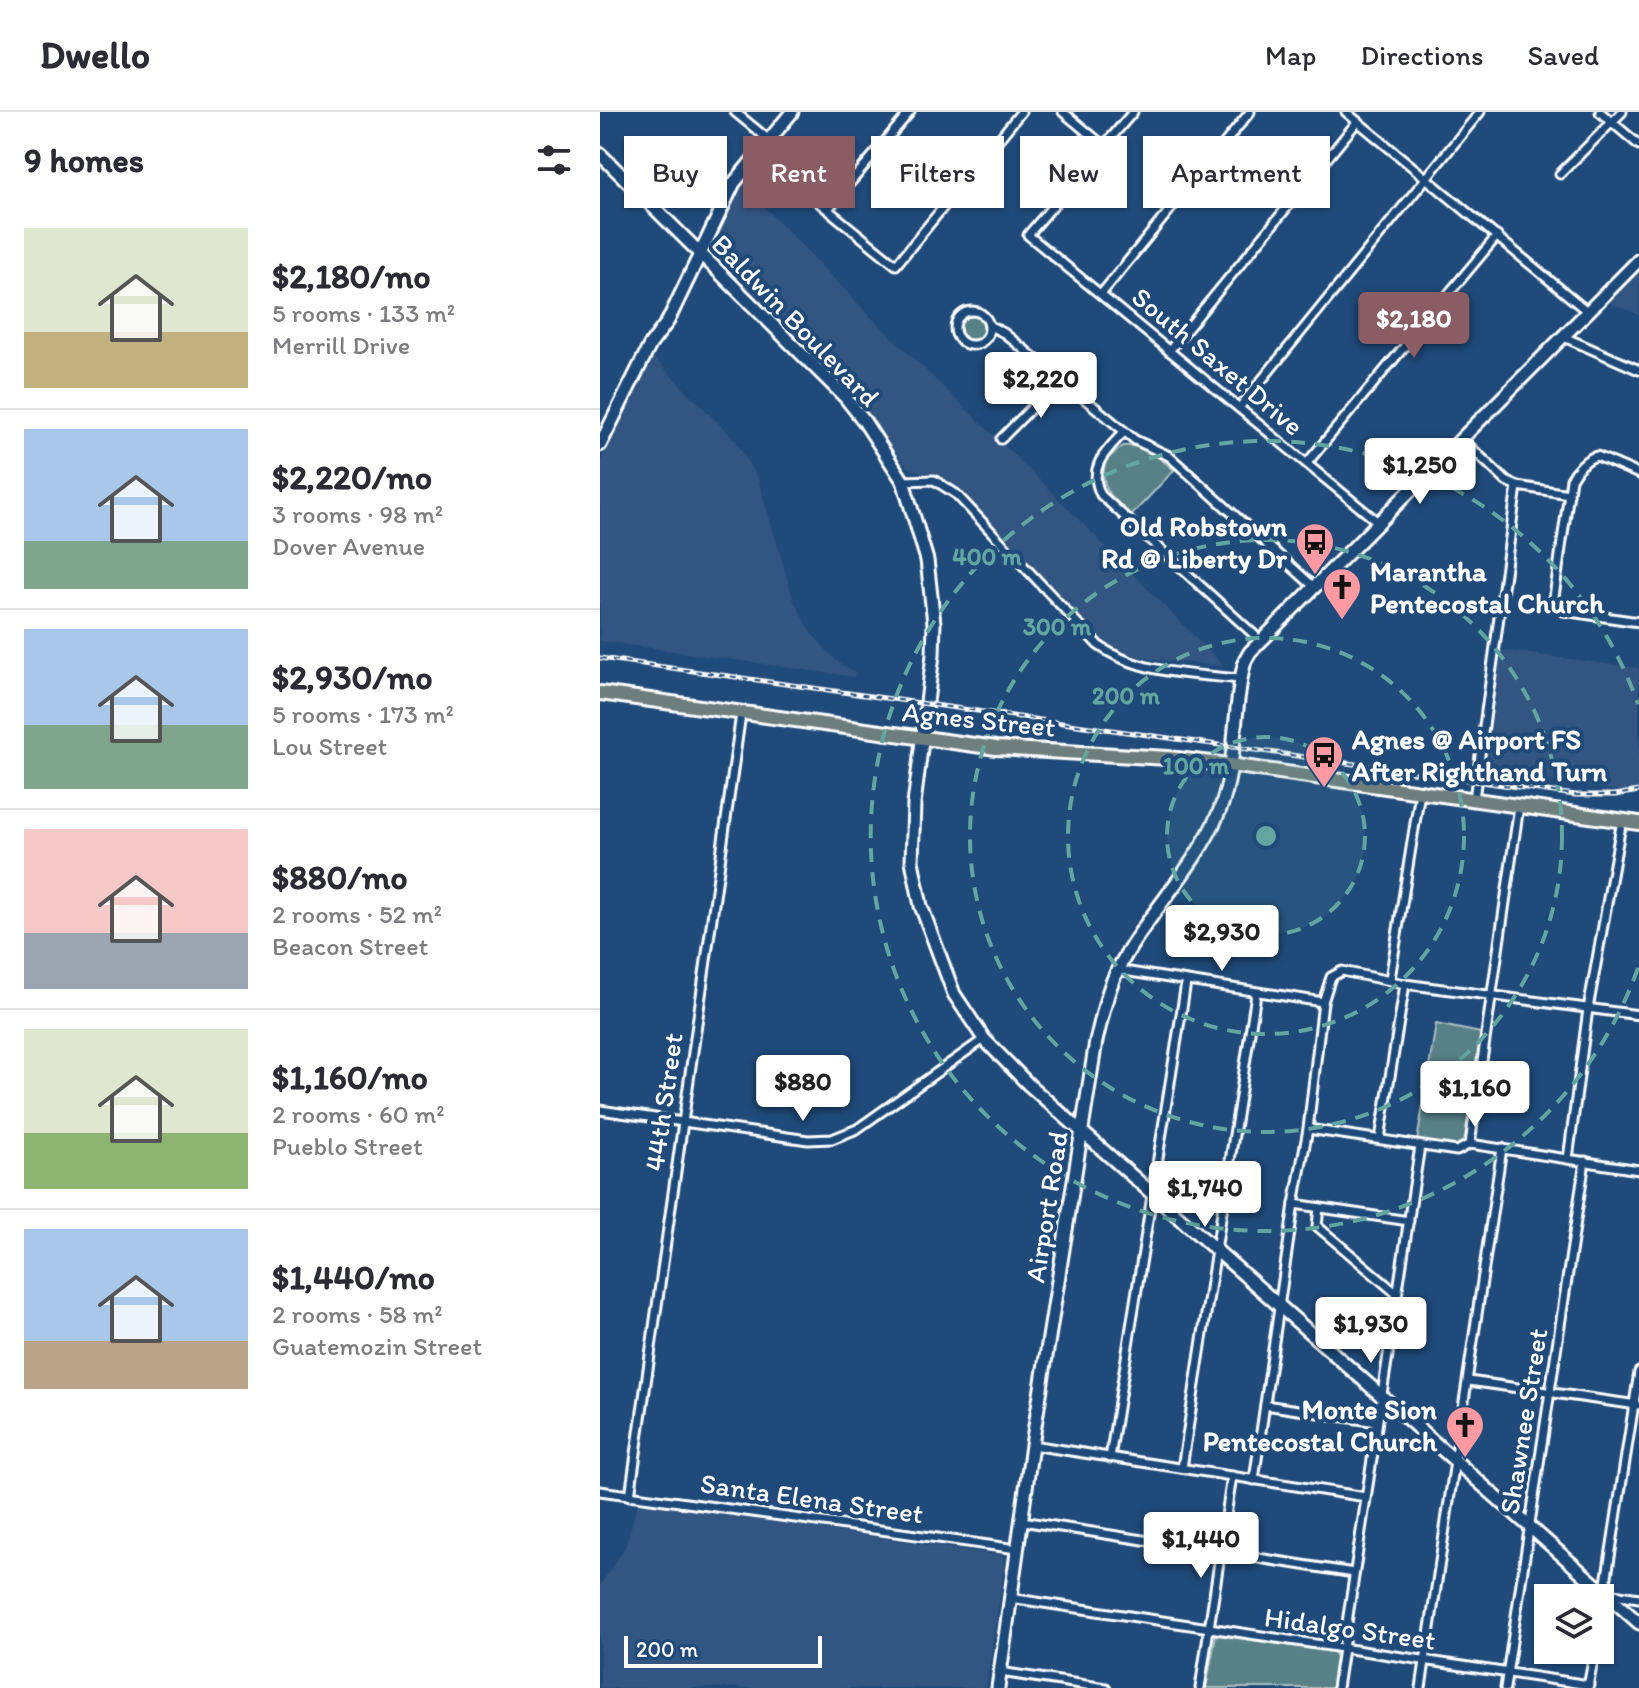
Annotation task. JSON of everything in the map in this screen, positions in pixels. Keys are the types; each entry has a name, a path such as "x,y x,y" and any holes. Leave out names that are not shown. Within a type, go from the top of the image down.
{"main road":[{"name":"Agnes Street","path":"600,693 996,748 1168,758 1230,765 1639,823"}],"street":[{"path":"735,112 764,136"},
{"path":"772,136 792,112"},
{"path":"910,112 828,209 896,265 1021,112"},
{"path":"1063,112 1092,136"},
{"path":"1113,136 1133,112"},
{"path":"1102,293 1250,112"},
{"path":"1346,112 1588,312"},
{"path":"1239,408 1480,112"},
{"path":"1600,112 1639,145"},
{"path":"1560,174 1622,112"},
{"path":"1169,351 1357,122"},
{"name":"Baldwin Boulevard","path":"600,154 845,397 903,481 927,560 934,623 933,655 914,804 912,861 921,906 954,994 984,1039 1029,1085 1595,1584"},
{"path":"600,445 650,345 668,321 734,183 743,172"},
{"name":"South Saxet Drive","path":"1051,208 1028,235 1379,523"},
{"path":"1307,463 1497,236"},
{"name":"Airport Road","path":"998,1688 1032,1445 1096,1041 1117,970 1203,846 1221,807 1230,765 1241,679 1250,652 1639,260"},
{"path":"990,326 986,339 973,345 960,340 955,327 962,314 976,311 987,319 990,326 1004,333 1124,432 1169,456 1313,586"},
{"path":"1564,337 1639,370"},
{"path":"1001,439 1060,379"},
{"path":"1124,432 1100,459 1096,481 1101,495 1261,641"},
{"path":"1462,439 1497,474 1517,486 1569,494"},
{"path":"1639,474 1605,458 1591,457 1574,473 1554,597 1556,606 1563,611 1639,622"},
{"path":"903,481 934,480 956,494 1098,645 1111,655 1130,663 1183,673 1241,679"},
{"path":"1474,799 1517,486"},
{"name":"44th Street","path":"630,1496 741,714"},
{"path":"1390,979 1420,792"},
{"path":"1470,1144 1519,806"},
{"path":"1568,1159 1588,1009 1622,820"},
{"path":"1117,970 1323,1002"},
{"path":"1254,1480 1294,1204 1308,1129 1323,1002 1331,977 1342,971 1492,997 1639,1015"},
{"path":"1110,1458 1186,983"},
{"path":"1380,1139 1405,984"},
{"path":"1182,1468 1256,994"},
{"path":"600,1110 808,1140 832,1139 857,1129 984,1039"},
{"path":"1308,1129 1457,1151 1470,1144 1639,1170"},
{"path":"1337,1688 1420,1146"},
{"path":"1421,1688 1502,1148"},
{"name":"Shawnee Street","path":"1505,1688 1585,1161"},
{"path":"1294,1204 1409,1221"},
{"path":"1319,1208 1317,1226 1396,1293"},
{"path":"1607,1584 1637,1405 1639,1372"},
{"path":"1469,1381 1637,1405"},
{"path":"1265,1405 1377,1422"},
{"path":"1032,1445 1366,1497"},
{"path":"1200,1688 1232,1476"},
{"name":"Santa Elena Street","path":"600,1491 1017,1549"},
{"path":"1022,1521 1354,1573"},
{"path":"1614,1594 1639,1598"},
{"name":"Hidalgo Street","path":"1010,1598 1588,1687"},
{"name":"Baldwin Boulevard","path":"1614,1601 1639,1623"},
{"path":"1588,1687 1592,1664"},
{"path":"1000,1672 1106,1688"}],"shaded area":[{"path":"743,185 743,208 765,208 876,322 1039,479 1224,666 1154,660 1117,652 1088,628 943,477 912,470 903,462 872,419 818,359 708,248"},
{"path":"1639,271 1639,315 1608,302"},
{"path":"654,358 736,441 758,479 794,601 812,634 839,663 855,673 854,677 600,641 600,462"},
{"path":"1501,650 1639,668 1639,794 1486,772"},
{"path":"638,1502 1006,1556 986,1688 600,1688 600,1585 625,1547"}],"green space":[{"path":"972,316 983,323 984,328 977,339 972,340 961,333 960,328 967,317"},
{"path":"1123,446 1144,449 1174,470 1131,516 1108,492 1104,478 1106,460"},
{"path":"1436,1024 1481,1033 1464,1143 1458,1147 1417,1142"},
{"path":"1216,1635 1334,1652 1332,1688 1206,1688"}],"railway":[{"path":"600,658 1575,795 1615,795 1639,791"}],"place":[{"name":"Old Robstown Rd @ Liberty Dr","path":"1315,576"},
{"name":"Marantha Pentecostal Church","path":"1342,621"},
{"name":"Agnes @ Airport FS After Righthand Turn","path":"1324,789"},
{"name":"Monte Sion Pentecostal Church","path":"1465,1459"}]}
